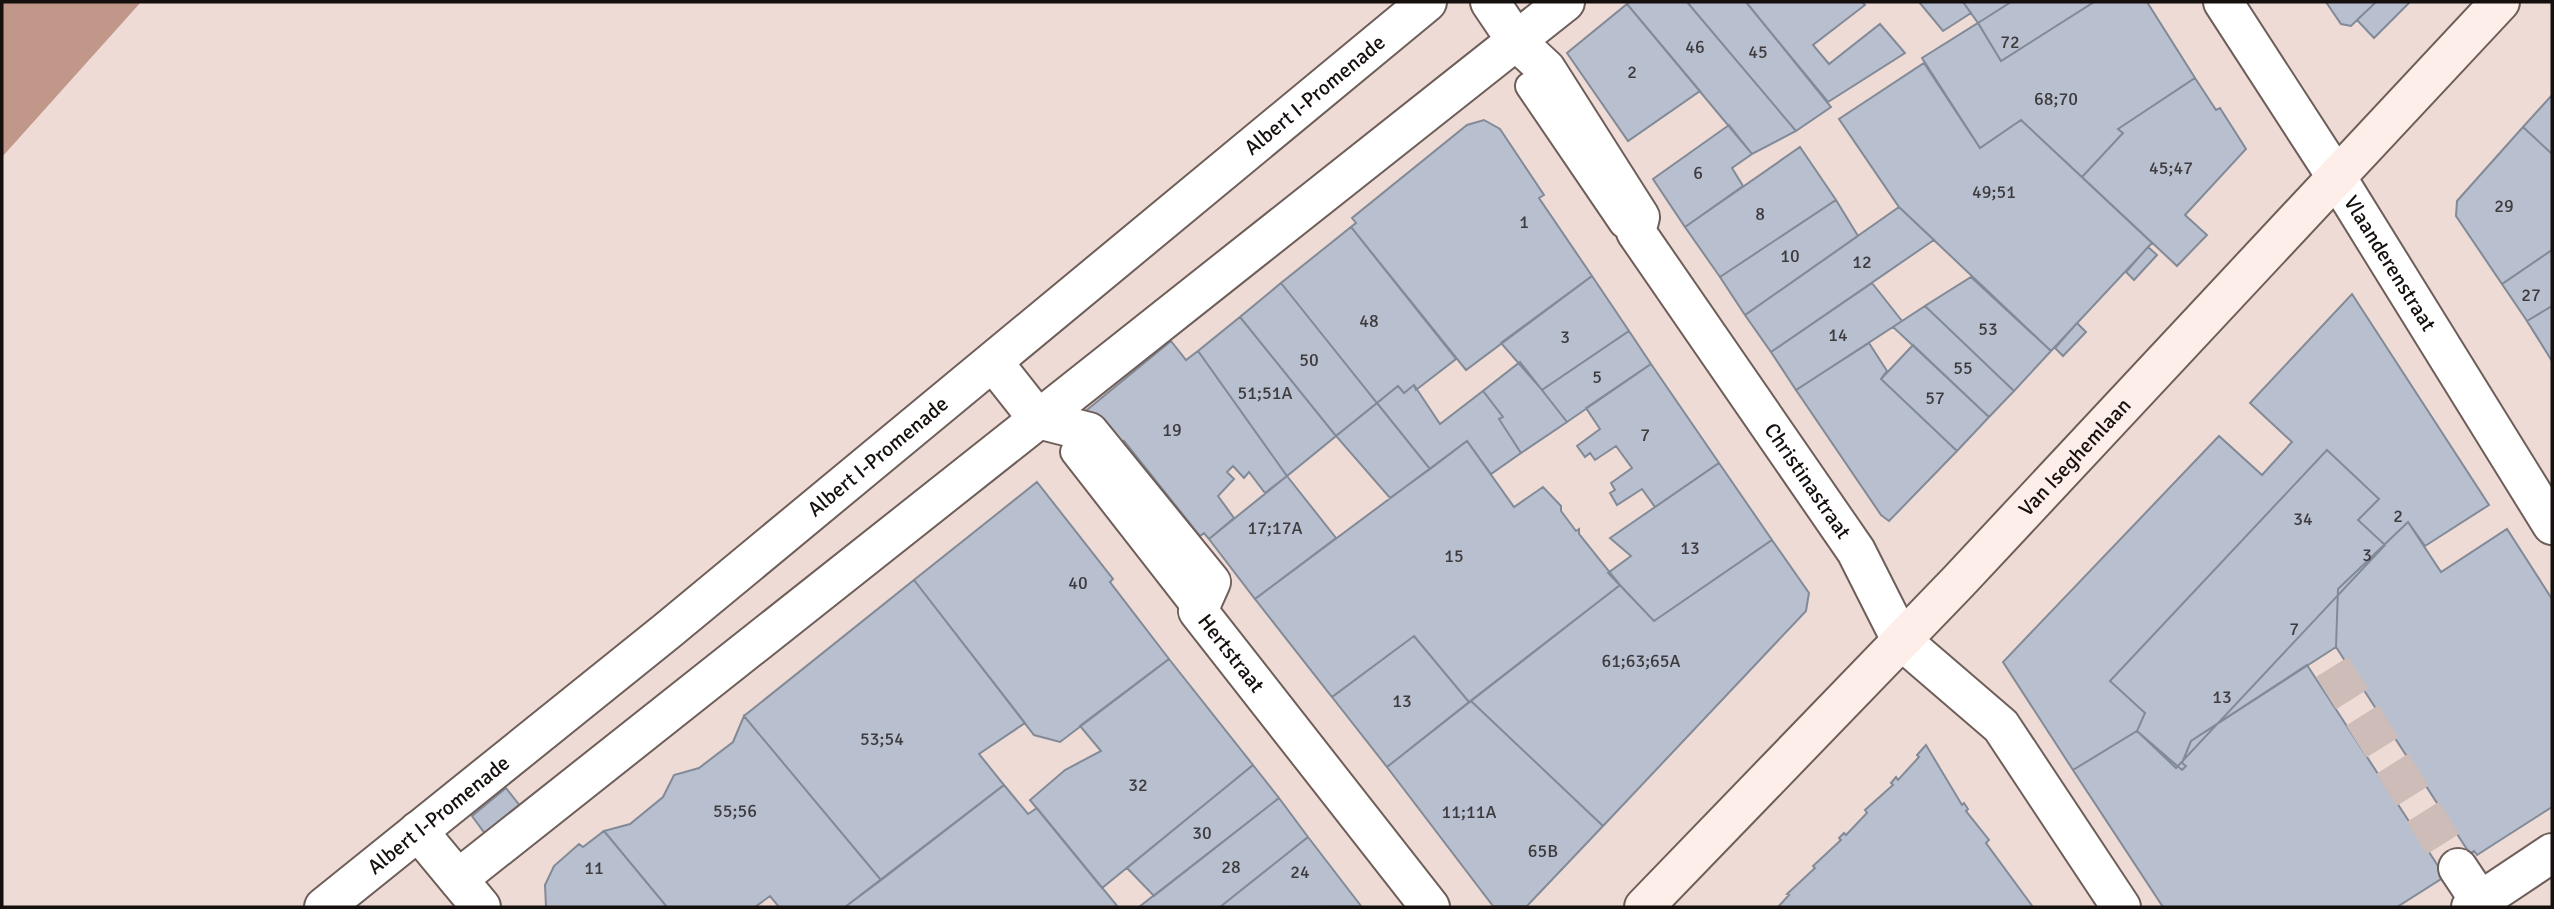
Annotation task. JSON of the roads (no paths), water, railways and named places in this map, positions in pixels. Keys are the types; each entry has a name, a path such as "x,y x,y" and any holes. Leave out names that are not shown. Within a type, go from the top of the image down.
{"street":[{"name":"Albert I-Promenade","path":"324,907 993,362 1427,2"},
{"name":"Christinastraat","path":"1490,2 1517,41 1546,69 1640,216 1636,232 1856,551 1901,640 2001,726 2115,897"},
{"path":"418,831 470,893 1038,419 1565,2"},
{"name":"Vlaanderenstraat","path":"2222,2 2337,178 2552,525"},
{"name":"Van Iseghemlaan","path":"1644,907 1901,640 2500,2"},
{"path":"993,362 1038,419"},
{"name":"Hertstraat","path":"1038,419 1089,432 1211,582 1198,611 1430,907"},
{"path":"2458,867 2476,904 2552,853"}],"lane":[{"path":"1529,86 1623,224 1636,232"},
{"path":"1074,452 1198,611"}],"tunnel":[{"path":"2332,667 2458,868"}]}
